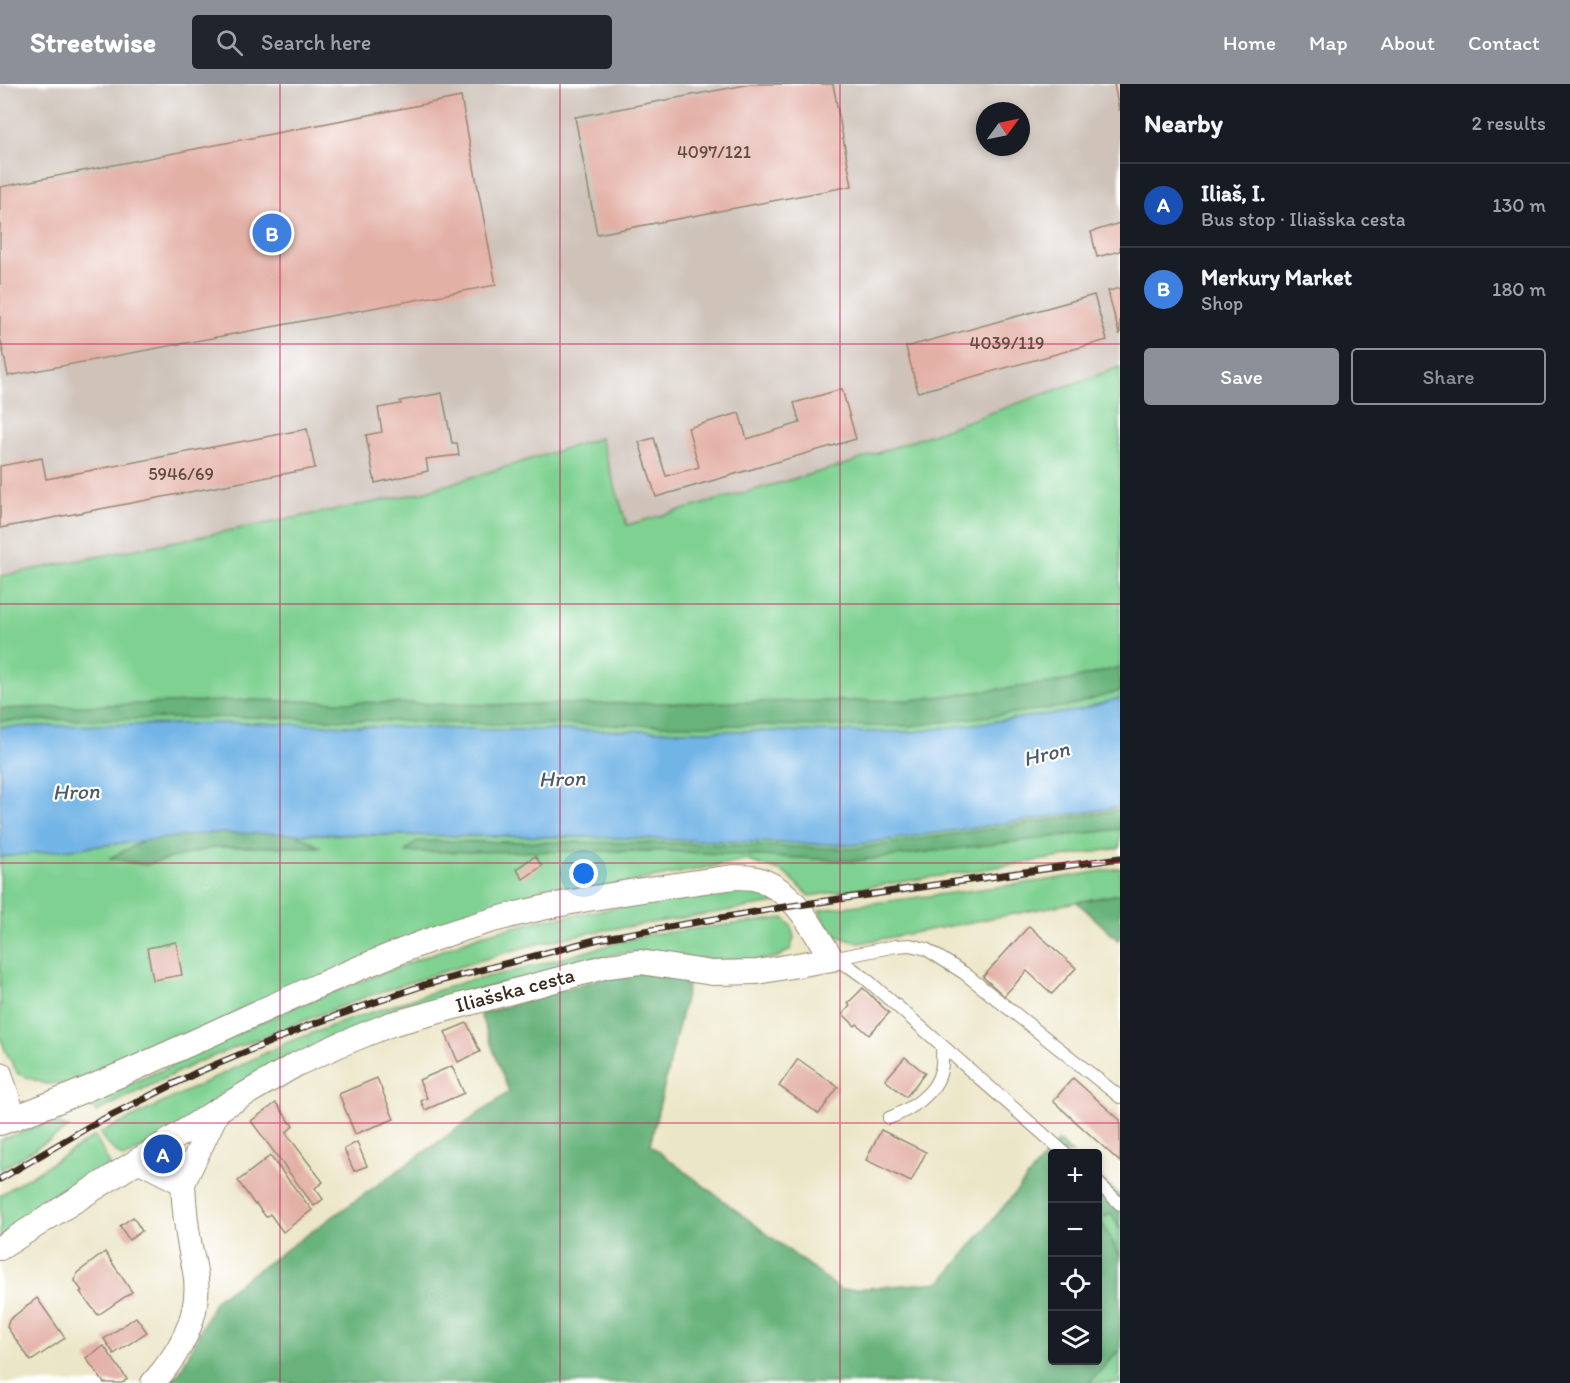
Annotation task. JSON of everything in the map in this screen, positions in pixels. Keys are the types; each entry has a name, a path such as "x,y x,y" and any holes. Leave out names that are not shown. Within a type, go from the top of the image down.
{"street":[{"path":"0,1074 7,1120 101,1084 245,1018 423,943 496,919 561,904 724,878 756,878 777,887 797,906 832,959"},
{"name":"Iliašska cesta","path":"0,1248 218,1110 297,1064 391,1024 608,966 640,962 712,973 757,972 832,959"},
{"path":"153,1383 168,1366 183,1340 195,1307 196,1279 184,1212 183,1183 218,1110"},
{"path":"138,1160 183,1183"}],"lane":[{"name":"Iliašska cesta","path":"832,959 896,945 910,945 926,949 964,973 1120,1097"},
{"path":"832,959 850,967 865,978 1060,1149"},
{"path":"889,1118 903,1113 924,1098 937,1083 942,1070 942,1046"},
{"path":"1102,1187 1120,1204"}],"shaded area":[{"path":"0,84 1120,84 1120,367 844,465 626,525 600,438 420,493 0,576"}],"green space":[{"path":"1120,367 1120,698 1076,711 914,732 497,730 247,723 0,727 0,576 420,493 600,438 627,525 844,465"},
{"path":"1120,667 1120,691 1069,706 910,726 495,724 246,717 0,721 0,709 248,700 496,705 911,700 1065,681"},
{"path":"1120,807 1120,848 810,896 783,872 746,860 538,900 77,1082 46,1084 18,1074 0,1036 0,857 211,833 585,837 853,845"},
{"path":"1120,810 1120,829 854,861 664,851 405,852 417,841 664,843 853,849"},
{"path":"288,829 320,847 216,847 144,865 110,858 157,834"},
{"path":"1120,868 1120,894 860,943 834,934 826,925 819,910 1042,881"},
{"path":"746,886 770,896 776,903 588,933 532,945 360,999 198,1062 96,1112 85,1103 164,1069 279,1013 481,935 537,921"},
{"path":"1120,894 1120,939 1118,940 1077,902"},
{"path":"784,918 791,926 794,938 790,950 778,957 754,961 695,958 652,951 619,953 471,992 123,1158 105,1142 100,1133 286,1043 464,982 523,969 645,935"},
{"path":"643,972 690,978 650,1145 841,1290 941,1282 1048,1153 1048,1365 1102,1365 1102,1223 1120,1256 1120,1349 1089,1383 169,1383 180,1372 215,1300 509,1092 480,1014 602,978"},
{"path":"53,1121 69,1128 0,1170 0,1140"},
{"path":"95,1136 110,1165 0,1238 0,1195"},
{"path":"1058,1141 1067,1149 1051,1149"},
{"path":"1102,1180 1120,1196 1120,1230 1111,1213 1102,1218"},
{"path":"1111,1213 1120,1230 1120,1256 1102,1223 1102,1218"},
{"path":"1120,1349 1120,1383 1089,1383"}],"water":[{"name":"Hron","path":"1120,698 1120,807 853,845 585,837 211,833 0,857 0,727 247,723 497,730 914,732 1076,711"}],"building":[{"path":"751,84 833,84 852,186 597,234 575,117"},
{"path":"1114,84 1120,84 1120,110 1119,110"},
{"path":"461,97 496,285 8,376 0,336 0,187"},
{"path":"1120,223 1120,251 1097,257 1091,232"},
{"path":"1120,288 1120,334 1119,334 1108,291"},
{"path":"1094,295 1107,340 918,392 906,347"},
{"path":"842,389 856,439 656,497 639,442 654,438 666,476 699,467 688,428 739,413 747,439 800,423 794,403"},
{"path":"442,393 452,443 457,443 459,455 426,459 428,471 375,483 366,435 382,432 378,408"},
{"path":"307,429 315,468 0,528 0,466 42,458 46,479"},
{"path":"535,856 542,866 523,879 516,869"},
{"path":"1029,926 1076,968 1052,994 1027,971 1004,996 983,977"},
{"path":"176,942 182,975 153,980 147,948"},
{"path":"863,988 889,1013 869,1035 843,1014 850,1006 848,1003"},
{"path":"467,1023 480,1052 458,1062 445,1032"},
{"path":"905,1057 925,1073 906,1097 885,1080"},
{"path":"798,1059 838,1087 819,1114 779,1086"},
{"path":"452,1066 464,1093 425,1110 421,1101 427,1098 419,1080"},
{"path":"377,1078 394,1119 355,1134 339,1094"},
{"path":"1073,1078 1120,1120 1120,1162 1053,1101"},
{"path":"276,1103 293,1126 286,1133 323,1182 315,1188 323,1199 314,1206 251,1121"},
{"path":"881,1130 926,1152 911,1182 866,1160"},
{"path":"357,1142 367,1166 354,1171 344,1149"},
{"path":"270,1156 312,1210 283,1232 270,1214 266,1217 255,1205 238,1181"},
{"path":"133,1217 142,1231 129,1240 120,1226"},
{"path":"105,1252 132,1292 98,1315 80,1292 82,1291 75,1281 77,1273"},
{"path":"37,1298 65,1338 31,1361 7,1327 9,1320"},
{"path":"136,1317 147,1332 114,1354 104,1339"},
{"path":"104,1346 127,1379 122,1383 104,1383 86,1358"}],"railway":[{"path":"0,1179 90,1126 198,1072 310,1025 424,985 599,939 778,908 1120,858"}],"place":[{"name":"Merkury Market","path":"272,233"},
{"name":"Iliaš, I.","path":"163,1154"}]}
